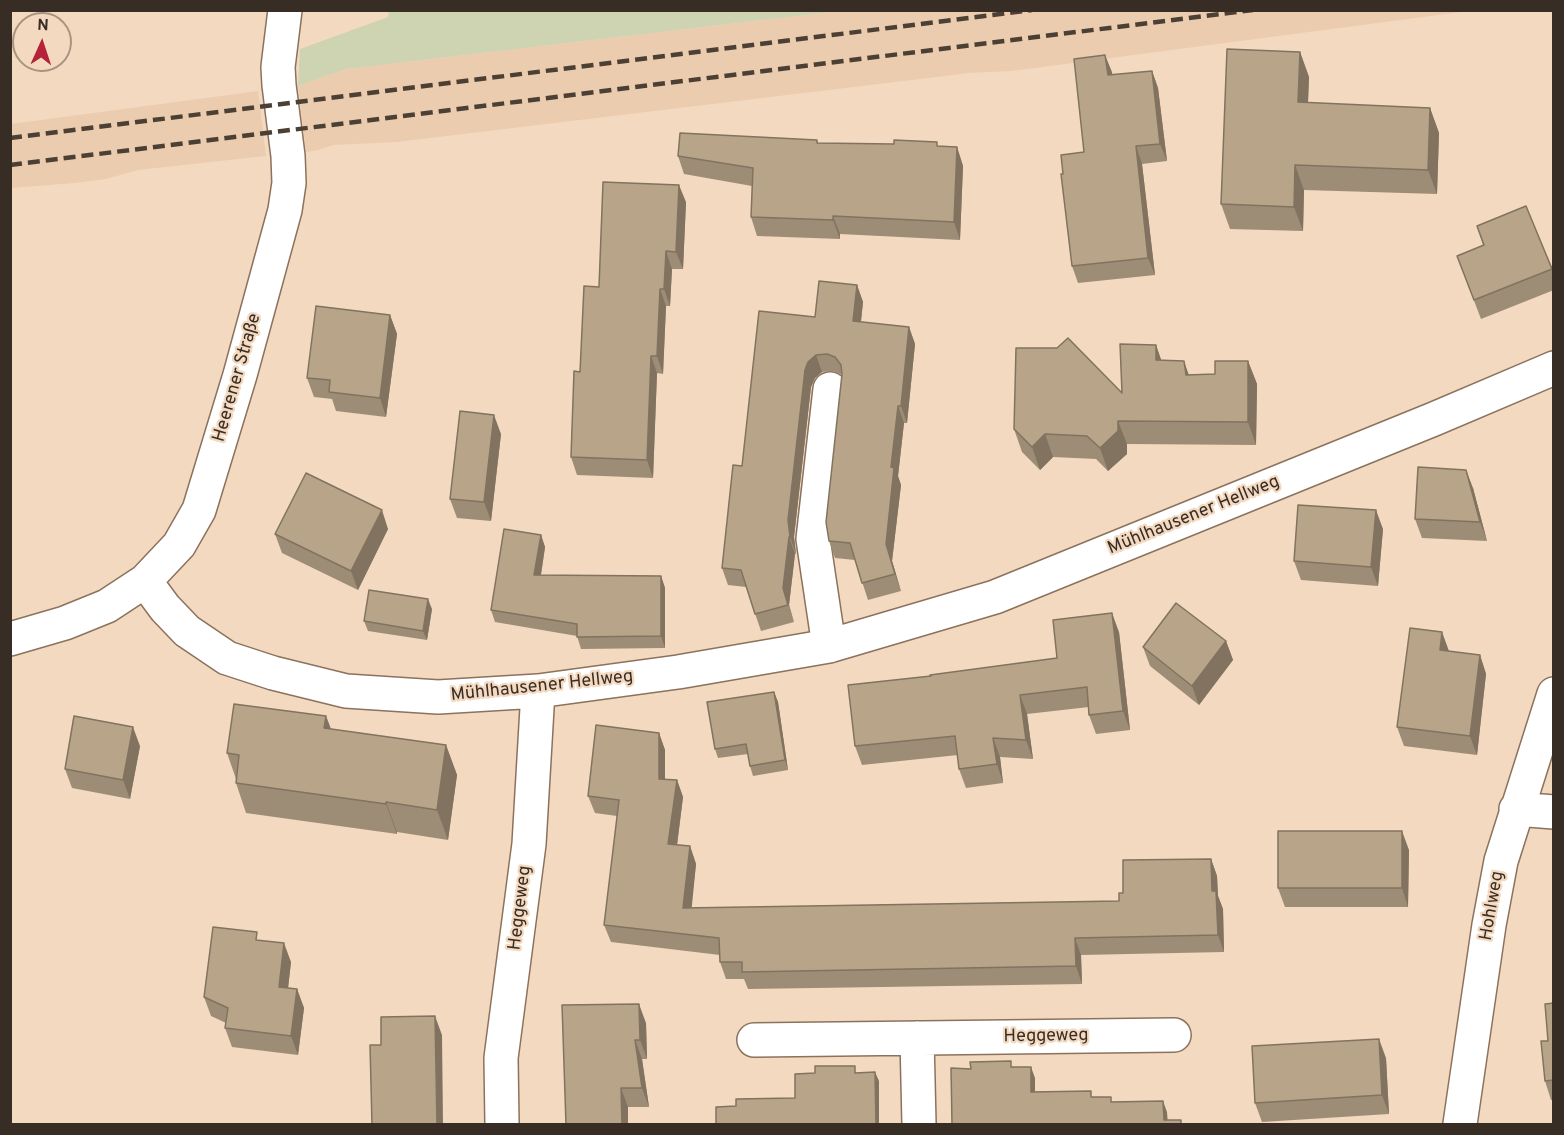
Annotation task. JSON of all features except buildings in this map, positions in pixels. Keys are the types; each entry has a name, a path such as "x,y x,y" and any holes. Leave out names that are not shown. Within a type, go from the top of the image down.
{"street":[{"name":"Heerener Straße","path":"10,639 65,623 107,606 145,581 179,545 199,510 240,375 285,210 290,183 278,67 285,10"},
{"name":"Mühlhausener Hellweg","path":"145,581 165,608 188,631 227,658 273,673 346,691 438,697 538,691 678,672 829,646 995,597 1554,368"},
{"path":"829,646 813,539 830,389"},
{"name":"Heggeweg","path":"502,1125 501,1058 529,844 538,691"},
{"name":"Hohlweg","path":"1460,1125 1489,925 1501,861 1554,694"},
{"path":"1516,809 1554,812"},
{"name":"Heggeweg","path":"754,1040 1174,1035"},
{"path":"917,1038 919,1125"}],"shaded area":[{"path":"839,11 1469,11 1012,71 970,73 397,142 333,145 306,152 298,86 346,69"},
{"path":"258,91 266,156 138,170 106,179 75,183 11,188 11,124"}],"green space":[{"path":"389,10 839,11 346,69 298,86 300,49 388,17"}],"railway":[{"path":"10,138 1032,10"},
{"path":"10,165 1253,10"}]}
